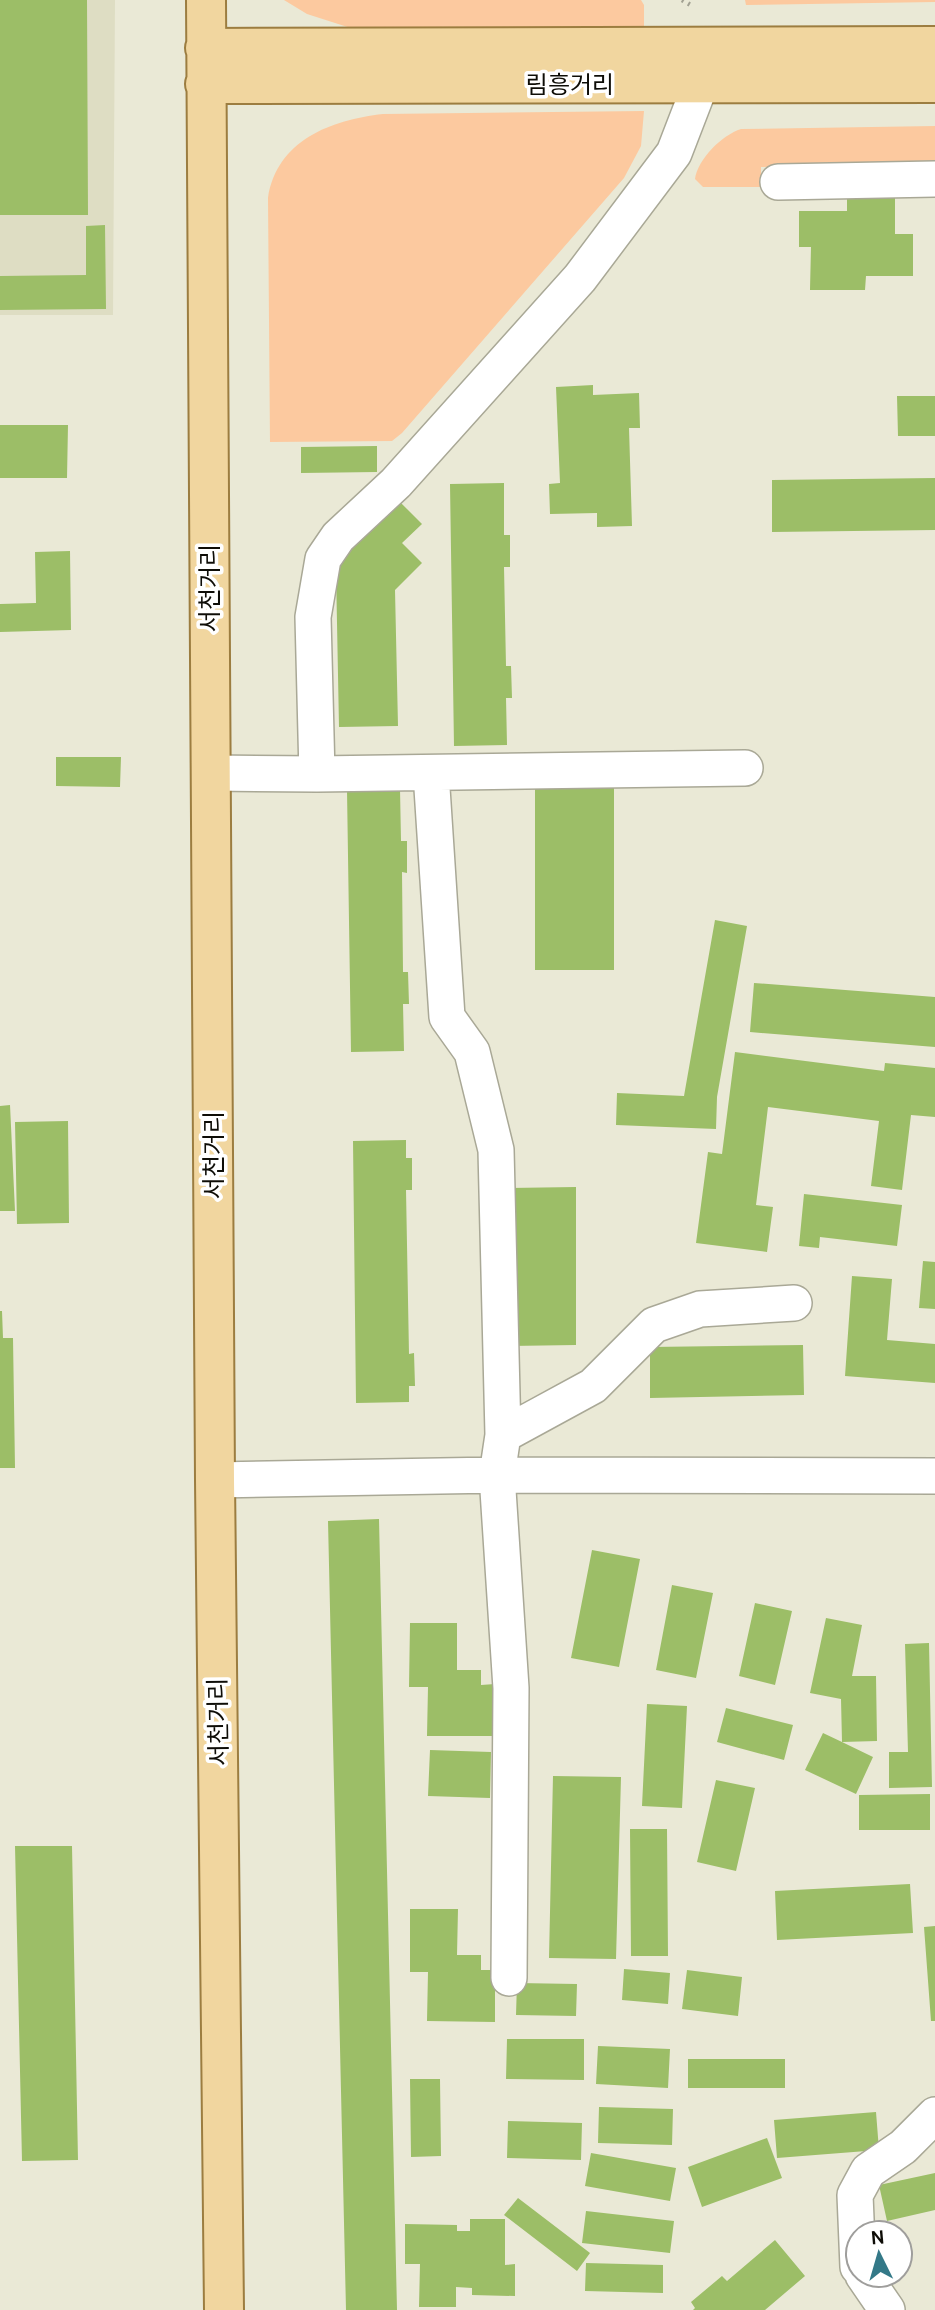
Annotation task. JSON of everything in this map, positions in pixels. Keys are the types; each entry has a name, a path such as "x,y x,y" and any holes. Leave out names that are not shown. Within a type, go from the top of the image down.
{"main road":[{"name":"서천거리","path":"206,0 215,1480 224,2310"},
{"name":"림흥거리","path":"205,66 935,46"},
{"name":"림흥거리","path":"205,66 701,83 935,83"}],"street":[{"path":"317,774 313,617 323,559 338,537 396,483 580,278 674,153 701,83"},
{"path":"778,182 935,179"},
{"path":"210,773 745,768"},
{"path":"431,773 447,1017 472,1052 496,1150 503,1435 498,1475 510,1688 509,1978"},
{"path":"503,1435 593,1386 654,1325 700,1308 794,1303"},
{"path":"215,1480 498,1475 935,1476"},
{"path":"856,2219 855,2195 868,2171 903,2147 935,2115"},
{"path":"873,2289 887,2310"}],"shaded area":[{"path":"0,0 115,0 113,315 0,315"},
{"path":"284,0 641,0 644,5 644,28 360,31 307,14"},
{"path":"745,0 935,0 935,2 746,5"},
{"path":"644,111 641,146 624,178 402,433 392,441 270,442 268,198 273,178 282,161 295,148 309,136 344,121 383,114"},
{"path":"935,126 935,166 761,167 761,187 703,187 695,179 697,171 712,149 741,129"}],"building":[{"path":"0,0 87,0 88,215 0,215"},
{"path":"847,197 895,197 895,234 913,234 913,276 866,276 865,290 810,290 811,247 799,247 799,211 847,211"},
{"path":"105,225 106,309 0,310 0,276 86,275 86,226"},
{"path":"593,385 593,395 639,393 640,428 629,428 632,526 597,527 597,513 550,514 549,484 560,483 556,387"},
{"path":"897,396 935,396 935,436 898,436"},
{"path":"0,425 68,425 67,478 0,478"},
{"path":"377,446 377,472 301,473 301,447"},
{"path":"935,478 935,530 772,532 772,480"},
{"path":"504,483 504,535 510,535 510,567 504,567 506,666 511,666 512,698 506,698 507,745 454,746 450,484"},
{"path":"398,500 422,524 402,543 422,563 395,590 398,726 339,727 336,571 339,561"},
{"path":"70,551 71,630 0,632 0,604 36,603 35,552"},
{"path":"56,757 121,757 120,787 56,786"},
{"path":"535,787 614,787 614,970 535,970"},
{"path":"400,789 401,841 407,841 407,873 402,872 403,972 408,972 409,1004 403,1004 404,1051 351,1052 347,790"},
{"path":"715,920 747,926 717,1097 716,1129 616,1125 617,1093 684,1096"},
{"path":"754,983 935,997 935,1047 750,1032"},
{"path":"735,1052 884,1071 885,1063 935,1068 935,1117 911,1115 902,1190 871,1186 879,1121 768,1107 756,1205 773,1207 767,1252 696,1243 708,1152 722,1154"},
{"path":"10,1105 15,1211 0,1211 0,1106"},
{"path":"68,1121 69,1223 17,1224 15,1122"},
{"path":"406,1140 406,1158 412,1158 412,1190 406,1190 409,1354 414,1353 415,1386 409,1386 409,1402 356,1403 353,1141"},
{"path":"576,1187 576,1345 509,1346 509,1188"},
{"path":"804,1194 902,1205 897,1246 820,1237 819,1248 799,1246"},
{"path":"923,1261 935,1262 935,1309 919,1308"},
{"path":"852,1276 892,1279 887,1340 935,1344 935,1383 845,1376"},
{"path":"0,1311 3,1338 13,1338 15,1468 0,1468"},
{"path":"803,1345 804,1395 650,1398 650,1347"},
{"path":"379,1519 397,2310 346,2310 328,1521"},
{"path":"592,1550 640,1559 619,1667 571,1658"},
{"path":"672,1585 713,1593 696,1678 656,1670"},
{"path":"755,1603 792,1611 775,1685 739,1676"},
{"path":"826,1618 862,1625 852,1676 876,1676 877,1741 842,1742 841,1699 810,1693"},
{"path":"410,1623 457,1623 457,1670 481,1670 481,1685 495,1684 495,1736 427,1736 428,1687 409,1687"},
{"path":"929,1643 932,1787 889,1788 889,1752 908,1752 905,1644"},
{"path":"647,1704 687,1706 682,1808 642,1806"},
{"path":"726,1708 793,1725 784,1760 717,1742"},
{"path":"823,1733 873,1757 856,1794 805,1770"},
{"path":"430,1750 491,1752 490,1798 428,1796"},
{"path":"553,1776 621,1777 616,1959 549,1958"},
{"path":"716,1780 755,1788 736,1871 697,1862"},
{"path":"930,1794 930,1830 859,1830 859,1795"},
{"path":"630,1829 667,1829 668,1956 631,1956"},
{"path":"15,1846 72,1846 78,2160 22,2161"},
{"path":"910,1884 913,1933 777,1940 775,1891"},
{"path":"410,1909 458,1909 457,1955 481,1955 481,1970 495,1970 495,2022 427,2021 428,1972 410,1972"},
{"path":"935,1926 935,2021 931,2021 924,1927"},
{"path":"624,1969 670,1973 668,2004 622,2000"},
{"path":"687,1970 742,1977 738,2016 682,2009"},
{"path":"517,1983 577,1984 576,2016 516,2015"},
{"path":"507,2039 584,2039 584,2080 506,2079"},
{"path":"598,2046 670,2049 668,2088 596,2084"},
{"path":"688,2059 785,2059 785,2088 688,2088"},
{"path":"410,2079 440,2079 441,2156 411,2157"},
{"path":"599,2107 673,2109 672,2145 598,2143"},
{"path":"876,2112 879,2150 777,2158 774,2120"},
{"path":"508,2121 582,2123 581,2160 507,2158"},
{"path":"767,2138 782,2178 702,2207 688,2167"},
{"path":"591,2153 676,2168 670,2201 585,2186"},
{"path":"935,2173 935,2210 887,2219 879,2185"},
{"path":"518,2198 590,2253 577,2271 504,2215"},
{"path":"586,2211 674,2221 670,2253 582,2243"},
{"path":"470,2219 505,2219 505,2265 515,2264 515,2296 472,2295 472,2288 456,2287 456,2307 419,2307 420,2264 405,2264 405,2224 457,2225 457,2231 470,2231"},
{"path":"775,2240 805,2276 765,2310 693,2310 695,2308 691,2302 722,2276 727,2281"},
{"path":"586,2263 663,2265 663,2293 585,2291"}]}
